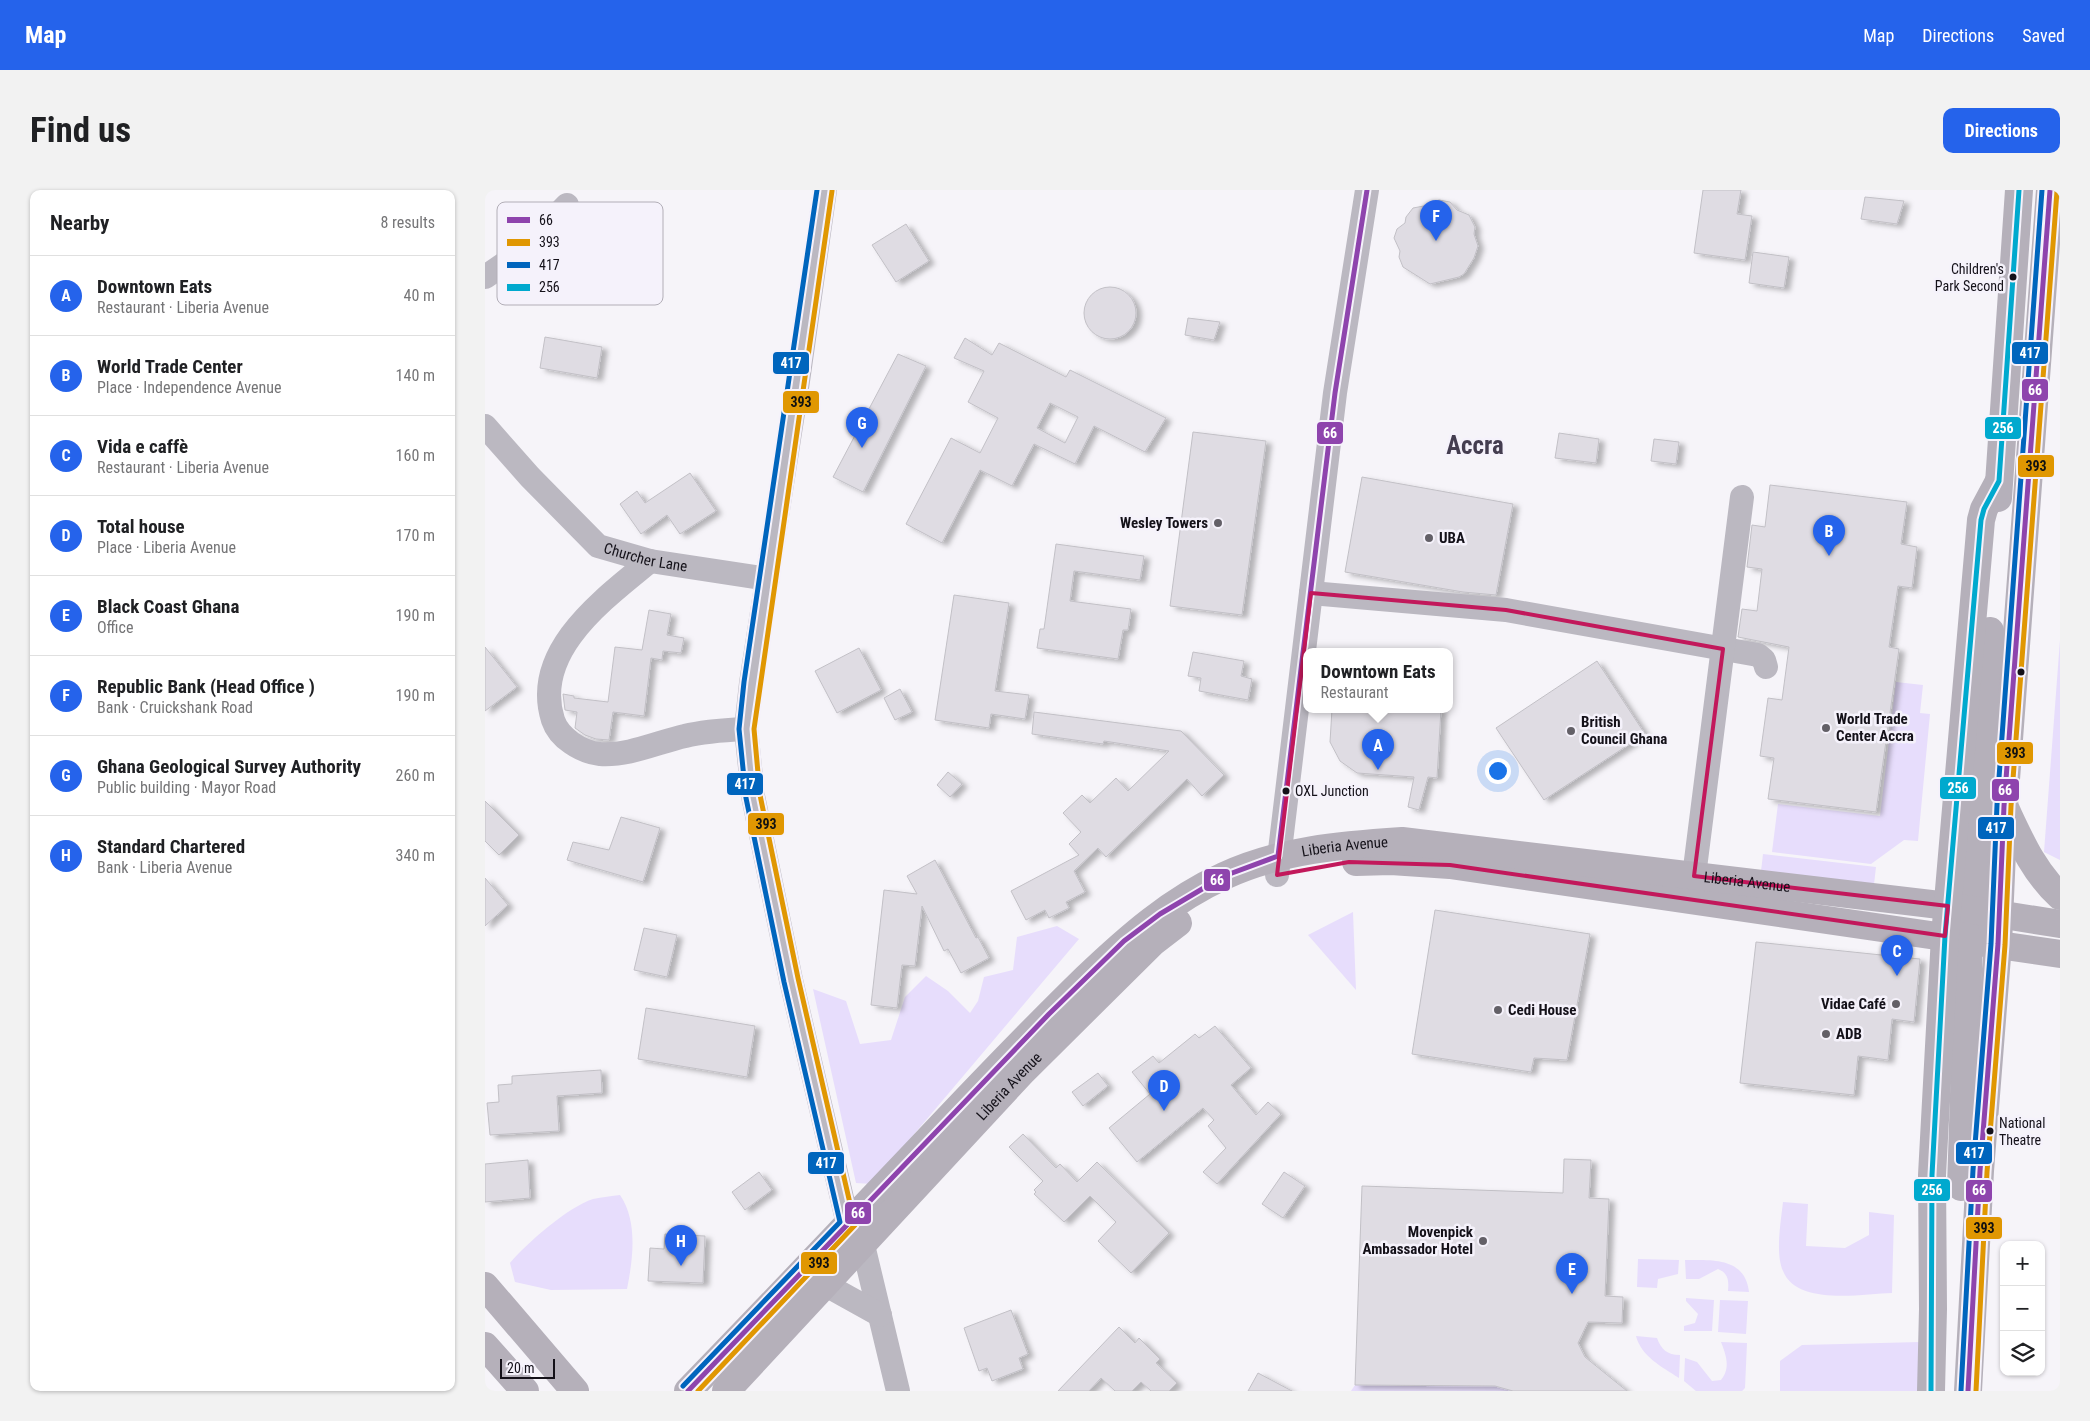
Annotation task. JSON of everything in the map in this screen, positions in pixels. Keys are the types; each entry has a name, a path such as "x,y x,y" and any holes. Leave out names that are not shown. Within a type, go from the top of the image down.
{"main road":[{"path":"1931,1391 1933,1308 1932,1175 1961,908 1999,480 2019,190"},
{"path":"1961,908 2004,806 2050,190"},
{"path":"2004,806 2028,858 2047,884 2060,896"},
{"name":"Liberia Avenue","path":"688,1391 855,1235 1152,943 1207,905 1239,889 1277,866 1351,845 1402,841 1961,908 2060,924"},
{"name":"Liberia Avenue","path":"1277,866 1391,861 1450,865 2060,954"},
{"path":"1917,933 1930,928 1934,922 1934,914 1961,908 2011,946"},
{"path":"2011,946 2018,944 2015,931 2018,924 2030,919"},
{"path":"1957,939 1960,1208 1976,1240"},
{"path":"1968,1391 1976,1240 2011,946"},
{"name":"Liberia Avenue","path":"727,1391 826,1285 855,1235"},
{"path":"485,1286 575,1391"},
{"path":"485,1346 525,1391"}],"street":[{"path":"825,190 746,729 753,796 791,980 855,1235 880,1315 898,1391"},
{"path":"1304,648 1333,402 1367,190"},
{"path":"485,278 497,269"},
{"name":"Churcher Lane","path":"485,426 530,477 599,546 650,561 767,579"},
{"path":"1694,876 1742,497"},
{"path":"650,561 594,608 575,629 558,656 548,692 555,727 564,738 582,749 600,754 634,750 711,731 746,729"},
{"path":"1311,593 1506,610 1758,655 1764,660 1766,667"},
{"path":"1277,866 1303,657"},
{"path":"826,1285 880,1315"}],"highlighted area":[{"path":"1311,593 1506,610 1723,649 1694,876 1948,906 1945,936 1450,865 1349,862 1277,875"}],"shaded area":[{"path":"2060,640 2060,860 2044,852"},
{"path":"1896,682 1923,685 1920,713 1930,714 1918,841 1904,840 1871,864 1772,852 1778,804 1880,816"},
{"path":"1763,854 1876,867 1873,893 1760,880"},
{"path":"1353,912 1356,990 1308,935"},
{"path":"1057,926 1079,939 872,1184 856,1183 813,989 846,1001 860,1044 891,1040 905,997 926,976 948,991 970,1013 978,1001 984,977 1013,970 1017,937"},
{"path":"620,1195 630,1216 633,1240 627,1289 551,1290 515,1282 510,1263 549,1226 583,1203 593,1199"},
{"path":"1783,1202 1808,1204 1806,1246 1845,1248 1869,1235 1869,1212 1894,1215 1892,1293 1831,1296 1815,1294 1790,1282 1783,1271 1779,1256"},
{"path":"1638,1259 1679,1260 1678,1274 1658,1279 1657,1288 1637,1287"},
{"path":"1685,1260 1716,1261 1734,1266 1741,1272 1749,1292 1728,1291 1727,1277 1718,1269 1699,1279 1686,1279"},
{"path":"1686,1298 1714,1300 1712,1331 1684,1331 1684,1326 1695,1323 1698,1314 1686,1301"},
{"path":"1720,1300 1748,1301 1746,1334 1718,1332"},
{"path":"1636,1336 1657,1338 1665,1351 1680,1355 1679,1378 1647,1355"},
{"path":"1721,1342 1747,1343 1745,1388 1742,1391 1696,1391 1684,1381 1685,1358 1697,1362 1712,1381 1721,1380 1727,1366"},
{"path":"1920,1342 1919,1391 1780,1391 1780,1361 1802,1345"},
{"path":"1355,1385 1495,1386 1513,1391 1351,1391"}],"building":[{"path":"1703,190 1741,190 1737,214 1752,216 1745,260 1694,253"},
{"path":"1865,197 1904,201 1897,224 1861,219"},
{"path":"1439,200 1450,202 1457,210 1469,215 1475,227 1474,234 1478,246 1474,258 1464,274 1430,284 1403,267 1399,257 1400,251 1394,238 1397,229 1405,223 1406,217 1413,208 1429,205"},
{"path":"906,224 929,261 896,282 872,245"},
{"path":"1753,252 1789,257 1784,288 1749,283"},
{"path":"1105,287 1115,287 1129,294 1136,308 1136,318 1129,332 1115,339 1105,339 1095,335 1088,328 1084,318 1084,308 1088,298 1095,291"},
{"path":"1188,318 1220,322 1214,340 1185,335"},
{"path":"545,337 602,347 597,378 540,368"},
{"path":"965,338 992,355 999,343 1066,377 1070,370 1166,418 1145,452 1094,426 1075,464 1034,444 1012,486 980,470 942,543 906,524 951,438 980,453 998,418 968,402 984,371 954,358","holes":["1050,403 1078,417 1065,443 1037,428"]},
{"path":"898,354 926,366 863,492 833,477"},
{"name":"Wesley Towers","path":"1193,432 1266,441 1242,615 1170,606"},
{"path":"1559,433 1599,439 1596,463 1555,458"},
{"path":"1654,439 1679,442 1676,464 1651,461"},
{"path":"690,473 716,511 680,534 667,515 641,534 620,504 637,491 645,503"},
{"name":"UBA","path":"1362,477 1513,504 1496,595 1463,592 1345,572"},
{"path":"1770,485 1907,502 1901,544 1917,547 1912,588 1898,586 1889,647 1899,649 1876,812 1768,799 1774,758 1760,756 1768,698 1782,700 1789,647 1738,637 1742,609 1757,611 1762,569 1747,567 1752,525 1765,527"},
{"path":"1056,544 1144,556 1140,580 1074,571 1070,601 1131,609 1128,630 1123,630 1118,659 1037,648 1040,629 1044,629"},
{"path":"954,595 1009,603 995,691 1029,695 1025,719 991,714 989,728 935,720"},
{"path":"649,610 671,614 667,635 684,638 681,653 663,651 662,660 651,658 644,716 613,712 609,740 596,739 585,735 575,728 577,712 565,710 563,694 574,696 574,698 608,702 615,647 642,650"},
{"path":"485,647 517,687 485,711"},
{"path":"859,648 881,690 837,713 815,671"},
{"path":"1193,652 1244,661 1241,676 1252,679 1248,700 1199,691 1201,678 1188,676"},
{"name":"British Council Ghana","path":"1597,661 1645,734 1544,800 1496,728"},
{"path":"900,689 912,712 895,720 884,698"},
{"path":"1034,712 1181,731 1224,775 1202,796 1187,779 1106,857 1098,848 1074,871 1085,892 1066,902 1069,908 1049,918 1045,910 1026,920 1011,891 1079,855 1069,844 1081,832 1063,813 1082,795 1090,803 1116,778 1128,791 1169,751 1104,741 1103,744 1032,734"},
{"path":"1332,713 1441,713 1437,778 1428,777 1419,810 1408,807 1414,777 1357,773 1340,761 1330,742"},
{"path":"948,772 962,784 950,797 937,785"},
{"path":"485,801 519,835 499,855 485,841"},
{"path":"621,817 660,828 643,882 567,860 573,842 609,850"},
{"path":"935,860 976,938 978,937 989,958 961,973 948,949 944,951 922,906 915,966 902,965 897,1008 871,1005 884,890 917,894 907,876"},
{"path":"485,878 508,905 485,926"},
{"name":"Cedi House","path":"1435,910 1590,934 1567,1060 1534,1058 1531,1072 1412,1054"},
{"path":"644,928 677,935 667,977 634,970"},
{"path":"1756,942 1920,959 1914,1022 1892,1019 1888,1060 1858,1056 1854,1095 1740,1083"},
{"path":"646,1008 755,1026 747,1077 638,1059"},
{"path":"1215,1026 1251,1068 1231,1085 1256,1115 1268,1102 1281,1114 1217,1184 1203,1172 1226,1148 1208,1126 1214,1120 1203,1108 1137,1162 1109,1128 1150,1094 1132,1072 1153,1056 1159,1063 1195,1034 1199,1038"},
{"path":"601,1070 602,1093 557,1096 559,1131 490,1135 487,1103 499,1102 498,1085 512,1084 512,1076"},
{"path":"1098,1073 1108,1086 1083,1106 1072,1092"},
{"path":"1023,1134 1056,1168 1060,1164 1077,1182 1097,1162 1169,1233 1131,1273 1098,1241 1116,1222 1090,1196 1064,1222 1034,1194 1036,1192 1034,1190 1043,1181 1009,1147"},
{"name":"Movenpick Ambassador Hotel","path":"1564,1159 1591,1160 1589,1198 1609,1199 1605,1296 1623,1297 1622,1323 1588,1322 1578,1343 1585,1357 1627,1391 1513,1391 1495,1386 1355,1385 1362,1186 1563,1193"},
{"path":"528,1160 530,1198 485,1202 485,1164"},
{"path":"759,1172 772,1190 745,1210 732,1192"},
{"path":"1284,1172 1305,1186 1283,1218 1262,1204"},
{"path":"665,1234 705,1236 703,1283 648,1281 650,1248 664,1249"},
{"path":"1011,1310 1028,1354 1019,1358 1023,1369 992,1381 987,1368 979,1371 964,1328"},
{"path":"1119,1327 1135,1343 1139,1338 1160,1359 1156,1363 1177,1383 1169,1391 1151,1391 1141,1382 1132,1391 1115,1391 1101,1378 1089,1391 1058,1391"},
{"path":"1258,1373 1292,1391 1248,1391"}],"transit line":[{"name":"417","path":"683,1386 840,1222 784,982 746,798 739,729 744,682 817,190"},
{"name":"66","path":"1304,648 1335,393 1367,190"},
{"name":"256","path":"1931,1391 1932,1175 1945,936 1981,520 1984,509 1999,481 2019,190"},
{"name":"417","path":"1961,1391 1973,1170 1991,944 1997,805 2042,190"},
{"name":"66","path":"1968,1391 1980,1171 1998,944 2004,806 2050,190"},
{"name":"393","path":"698,1391 855,1225 798,978 760,795 754,729 832,191"},
{"name":"393","path":"1976,1391 1987,1172 2005,945 2011,806 2057,191"},
{"name":"66","path":"688,1391 1049,1014 1124,941 1160,914 1224,876 1278,856 1303,653"}],"place":[{"name":"Republic Bank (Head Office )","path":"1436,241"},
{"name":"Children's Park Second","path":"2013,277"},
{"name":"Ghana Geological Survey Authority","path":"862,448"},
{"name":"Wesley Towers","path":"1218,523"},
{"name":"UBA","path":"1429,538"},
{"name":"World Trade Center","path":"1829,556"},
{"name":"World Trade Center Accra","path":"1826,728"},
{"name":"British Council Ghana","path":"1571,731"},
{"name":"Downtown Eats","path":"1378,770"},
{"name":"OXL Junction","path":"1286,791"},
{"name":"Vida e caffè","path":"1897,976"},
{"name":"Vidae Café","path":"1896,1004"},
{"name":"Cedi House","path":"1498,1010"},
{"name":"ADB","path":"1826,1034"},
{"name":"Total house","path":"1164,1111"},
{"name":"National Theatre","path":"1990,1131"},
{"name":"Movenpick Ambassador Hotel","path":"1483,1241"},
{"name":"Standard Chartered","path":"681,1266"},
{"name":"Black Coast Ghana","path":"1572,1294"}],"district":[{"name":"Accra","path":"1475,445"}]}
